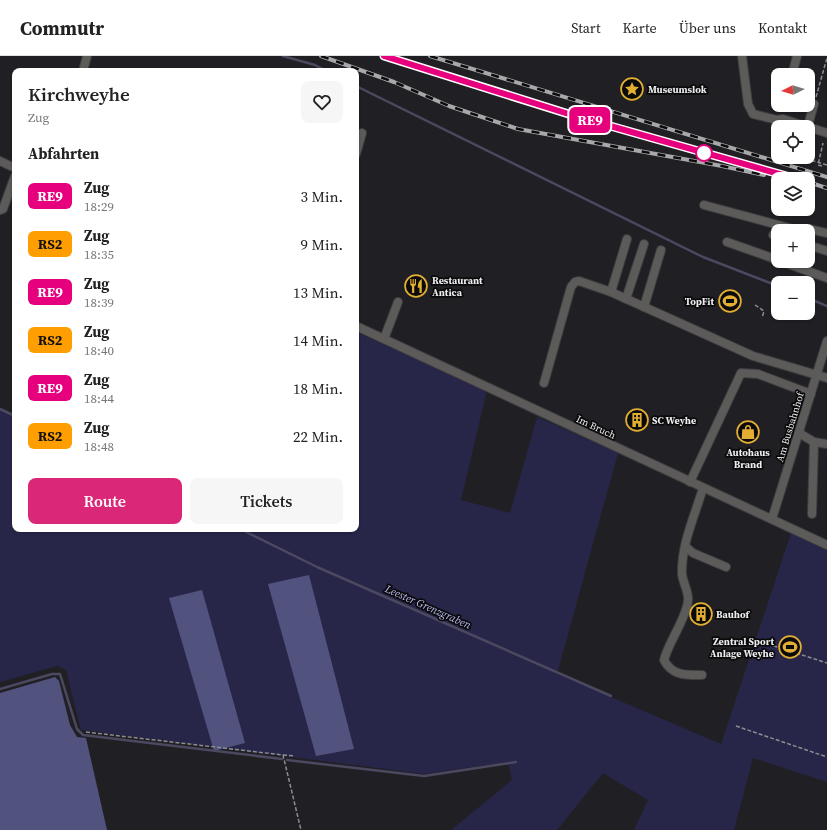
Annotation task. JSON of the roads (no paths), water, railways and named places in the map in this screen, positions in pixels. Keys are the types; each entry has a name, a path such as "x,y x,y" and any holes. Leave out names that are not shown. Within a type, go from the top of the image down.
{"street":[{"path":"84,68 87,56"},
{"path":"742,56 748,104 753,114 777,120 783,119 827,133"},
{"path":"794,68 797,56"},
{"path":"359,144 362,133"},
{"path":"0,161 12,167"},
{"path":"0,210 3,209 12,184"},
{"path":"704,205 797,230 809,229 827,233"},
{"path":"611,292 627,239"},
{"path":"727,242 771,258"},
{"path":"626,299 644,244"},
{"path":"815,247 827,251"},
{"path":"644,307 660,250"},
{"path":"799,268 827,278"},
{"path":"544,383 571,287 575,282 579,281 611,292 753,356 827,378"},
{"path":"384,340 398,302"},
{"name":"Im Bruch","path":"359,328 703,488 772,518 827,545"},
{"name":"Am Busbahnhof","path":"772,518 827,341"},
{"path":"690,482 741,373 758,374 811,394"},
{"path":"799,433 814,442 827,444"},
{"path":"812,514 814,442"},
{"path":"702,675 684,676 668,667 664,660 667,649 686,608 688,599 682,574 686,547 703,488"},
{"path":"686,547 693,552 726,567"}],"waterway":[{"path":"283,56 320,68"},
{"path":"359,87 703,257 771,283"},
{"path":"815,301 827,306"},
{"name":"Leester Grenzgraben","path":"0,409 12,415"},
{"name":"Leester Grenzgraben","path":"246,532 317,567 611,696"},
{"path":"0,689 52,674 60,674 77,729 83,735 282,759"},
{"path":"287,760 424,776 516,762"}],"railway":[{"path":"321,56 355,68"},
{"path":"384,56 575,116 772,172"},
{"path":"430,56 827,177"},
{"path":"359,70 394,82 449,106 518,129 764,175"},
{"path":"815,184 827,188"}],"train":[{"name":"RE9","path":"384,56 450,78 575,116 772,172"}],"place":[{"name":"Museumslok","path":"632,89"},
{"name":"Restaurant Antica","path":"416,286"},
{"name":"TopFit","path":"730,301"},
{"name":"SC Weyhe","path":"637,420"},
{"name":"Autohaus Brand","path":"748,432"},
{"name":"Bauhof","path":"701,614"},
{"name":"Zentral Sport Anlage Weyhe","path":"790,647"}]}
